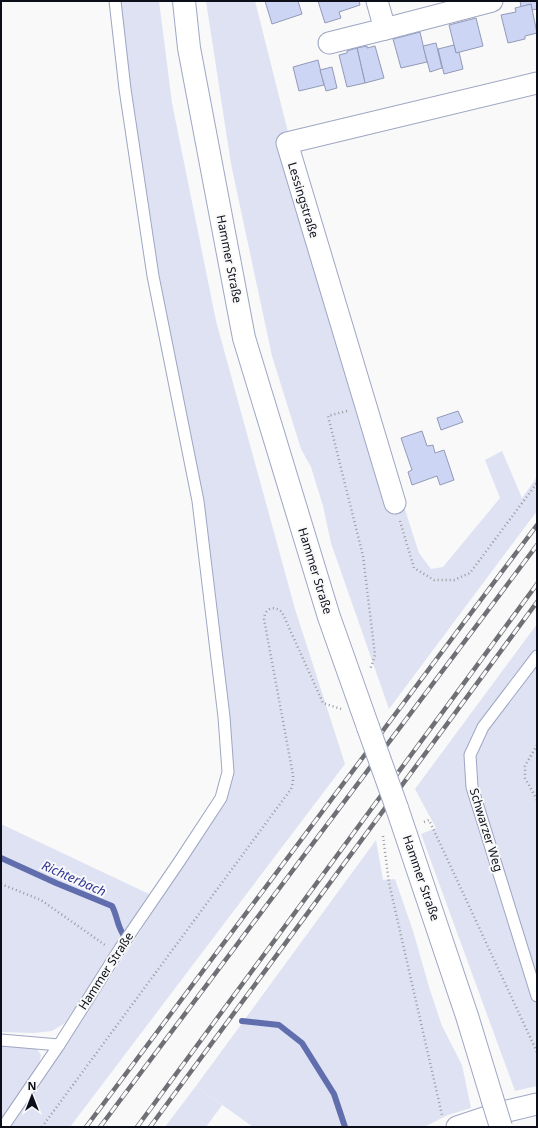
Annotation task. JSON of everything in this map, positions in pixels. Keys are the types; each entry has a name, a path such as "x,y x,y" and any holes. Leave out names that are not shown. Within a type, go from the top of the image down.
{"main road":[{"name":"Hammer Straße","path":"184,1 189,48 244,338 328,617 397,808 468,1016 502,1127"}],"street":[{"path":"377,1 385,29"},
{"path":"329,43 492,1"},
{"name":"Lessingstraße","path":"395,503 287,143 537,83"},
{"path":"457,1127 499,1113 537,1104"}],"lane":[{"name":"Hammer Straße","path":"3,1127 221,798 228,772 224,717 198,501 153,276 125,89 115,1"},
{"name":"Schwarzer Weg","path":"537,656 483,727 470,755 472,787 537,996"},
{"path":"1,1040 59,1044"}],"path":[{"path":"42,1127 291,789 293,775 264,619 264,613 267,609 273,607 278,608 282,612 323,703 339,709 359,704 375,655 363,556 328,416 365,406"},
{"path":"395,503 414,568 434,580 454,580 470,573 537,483"},
{"path":"537,745 524,766 525,778 537,800"},
{"path":"1,884 41,900 117,953"}],"shaded area":[{"path":"120,1 159,1 172,103 216,321 295,609 345,764 70,1127 8,1127 63,1049 226,799 233,771 229,717 203,502 159,275 131,88"},
{"path":"206,1 255,1 289,136 377,423 419,553 431,569 443,567 500,498 485,460 502,451 522,498 537,477 537,511 389,709 331,543 323,506 311,467 301,449 272,356 231,164"},
{"path":"537,624 537,1086 515,1091 421,834 436,828 415,789"},
{"path":"1,824 149,894 65,1023 52,1031 34,1033 1,1032"},
{"path":"376,840 383,880 395,879 413,931 442,1026 462,1065 471,1108 448,1115 424,1127 253,1127 196,1086"},
{"path":"1,1044 36,1048 41,1055 38,1069 1,1125"},
{"path":"196,1086 222,1105 206,1127 165,1127"}],"building":[{"path":"265,1 298,1 302,14 272,24"},
{"path":"318,1 359,1 360,5 339,12 341,18 325,23"},
{"path":"520,1 537,1 537,9 532,10 531,4 521,7"},
{"path":"531,4 537,33 525,36 525,39 508,43 501,15 516,12 515,8"},
{"path":"476,18 483,46 456,53 449,25"},
{"path":"420,32 427,62 401,68 393,39"},
{"path":"436,43 442,68 430,72 423,46"},
{"path":"454,45 456,53 459,52 463,69 444,74 438,49"},
{"path":"367,46 367,48 375,46 384,78 365,83 357,48"},
{"path":"357,48 365,83 347,87 339,55"},
{"path":"318,60 324,85 299,91 293,67"},
{"path":"332,67 337,88 326,91 320,70"},
{"path":"458,411 463,422 441,430 437,418"},
{"path":"422,431 427,446 433,445 435,453 444,450 454,480 440,485 437,476 412,485 408,472 412,470 401,438"}],"waterway":[{"name":"Richterbach","path":"1,858 112,906 123,934"},
{"name":"Richterbach","path":"242,1021 279,1025 302,1043 334,1094 345,1127"}],"railway":[{"path":"86,1127 537,525"},
{"path":"100,1127 537,545"},
{"path":"137,1127 537,584"},
{"path":"150,1127 537,602"}]}
